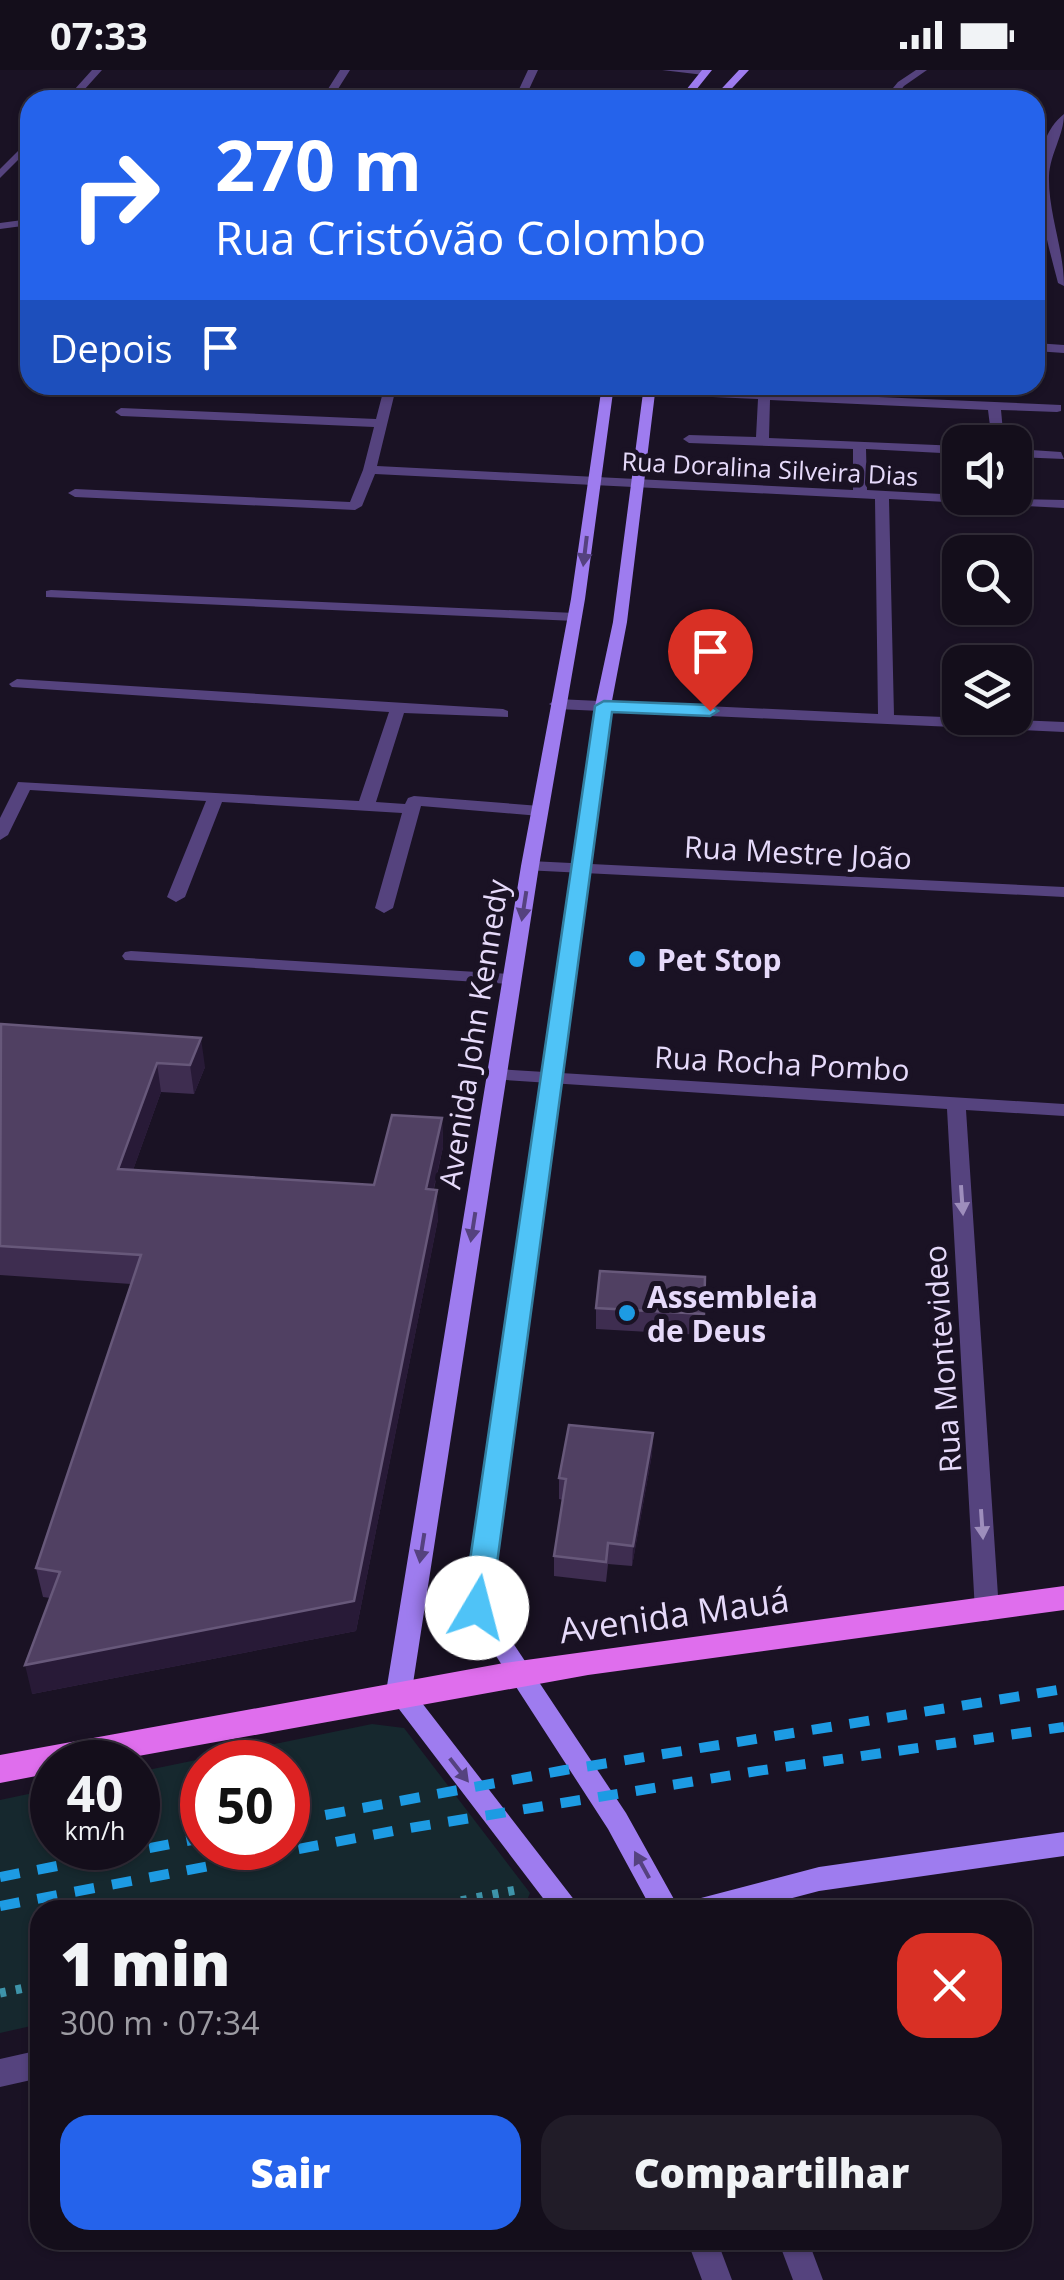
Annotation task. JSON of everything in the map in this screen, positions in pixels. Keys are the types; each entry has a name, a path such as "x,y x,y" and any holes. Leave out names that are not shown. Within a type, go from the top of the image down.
{"main road":[{"path":"725,90 744,70"},
{"name":"Avenida John Kennedy","path":"400,1692 530,866 575,617 607,395"},
{"path":"648,395 620,622 604,706 477,1608 617,1820 661,1900"},
{"name":"Avenida Mauá","path":"0,1769 400,1692 675,1650 1064,1598"},
{"path":"400,1692 560,1900"},
{"path":"739,1900 818,1879 1064,1844"}],"street":[{"path":"79,90 98,70"},
{"path":"667,70 706,71"},
{"path":"896,90 922,70"},
{"path":"1045,156 1064,117"},
{"path":"1047,146 1064,147"},
{"path":"0,174 20,153"},
{"path":"1045,228 1064,283"},
{"path":"75,493 355,506 370,470 388,395"},
{"path":"762,442 764,395 1058,408"},
{"path":"994,406 996,425"},
{"path":"121,412 381,423"},
{"path":"689,439 942,449"},
{"path":"860,445 860,495"},
{"path":"1032,455 1061,456"},
{"name":"Rua Doralina Silveira Dias","path":"370,470 1064,504"},
{"path":"882,496 886,718"},
{"path":"51,594 575,617"},
{"path":"18,684 503,714"},
{"path":"557,704 1064,727"},
{"path":"366,806 398,708"},
{"path":"0,834 24,785 412,809"},
{"path":"176,897 216,797"},
{"path":"384,908 414,801 540,811"},
{"name":"Rua Mestre João","path":"530,866 1064,892"},
{"path":"131,956 512,978"},
{"name":"Rua Rocha Pombo","path":"496,1075 1064,1110"},
{"name":"Rua Montevideo","path":"956,1102 987,1611"},
{"path":"0,2073 30,2066"},
{"path":"706,2250 717,2280"},
{"path":"797,2250 808,2280"}],"path":[{"path":"463,1900 547,1883"},
{"path":"0,1993 30,1987"}],"shaded area":[{"path":"372,1724 404,1728 530,1893 527,1900 30,1900 30,2026 0,2033 0,1800 30,1794 30,1870 160,1870 160,1767 180,1763 180,1870 310,1870 310,1740 294,1740"}],"building":[{"path":"1,1024 201,1038 190,1065 157,1063 118,1169 374,1185 392,1115 442,1118 426,1189 437,1190 354,1601 25,1665 60,1572 36,1568 141,1255 0,1246"},
{"path":"600,1271 705,1277 704,1314 596,1308"},
{"path":"569,1425 653,1433 633,1546 608,1543 606,1562 554,1556 566,1479 559,1478"}],"railway":[{"path":"310,1818 565,1770 1064,1689"},
{"path":"31,1900 398,1830 757,1771 1064,1727"},
{"path":"0,1877 180,1842"},
{"path":"0,1906 30,1900"}],"place":[{"name":"Pet Stop","path":"637,959"},
{"name":"Assembleia de Deus","path":"627,1313"}],"route":[{"path":"477,1608 604,706 710,711"}]}
